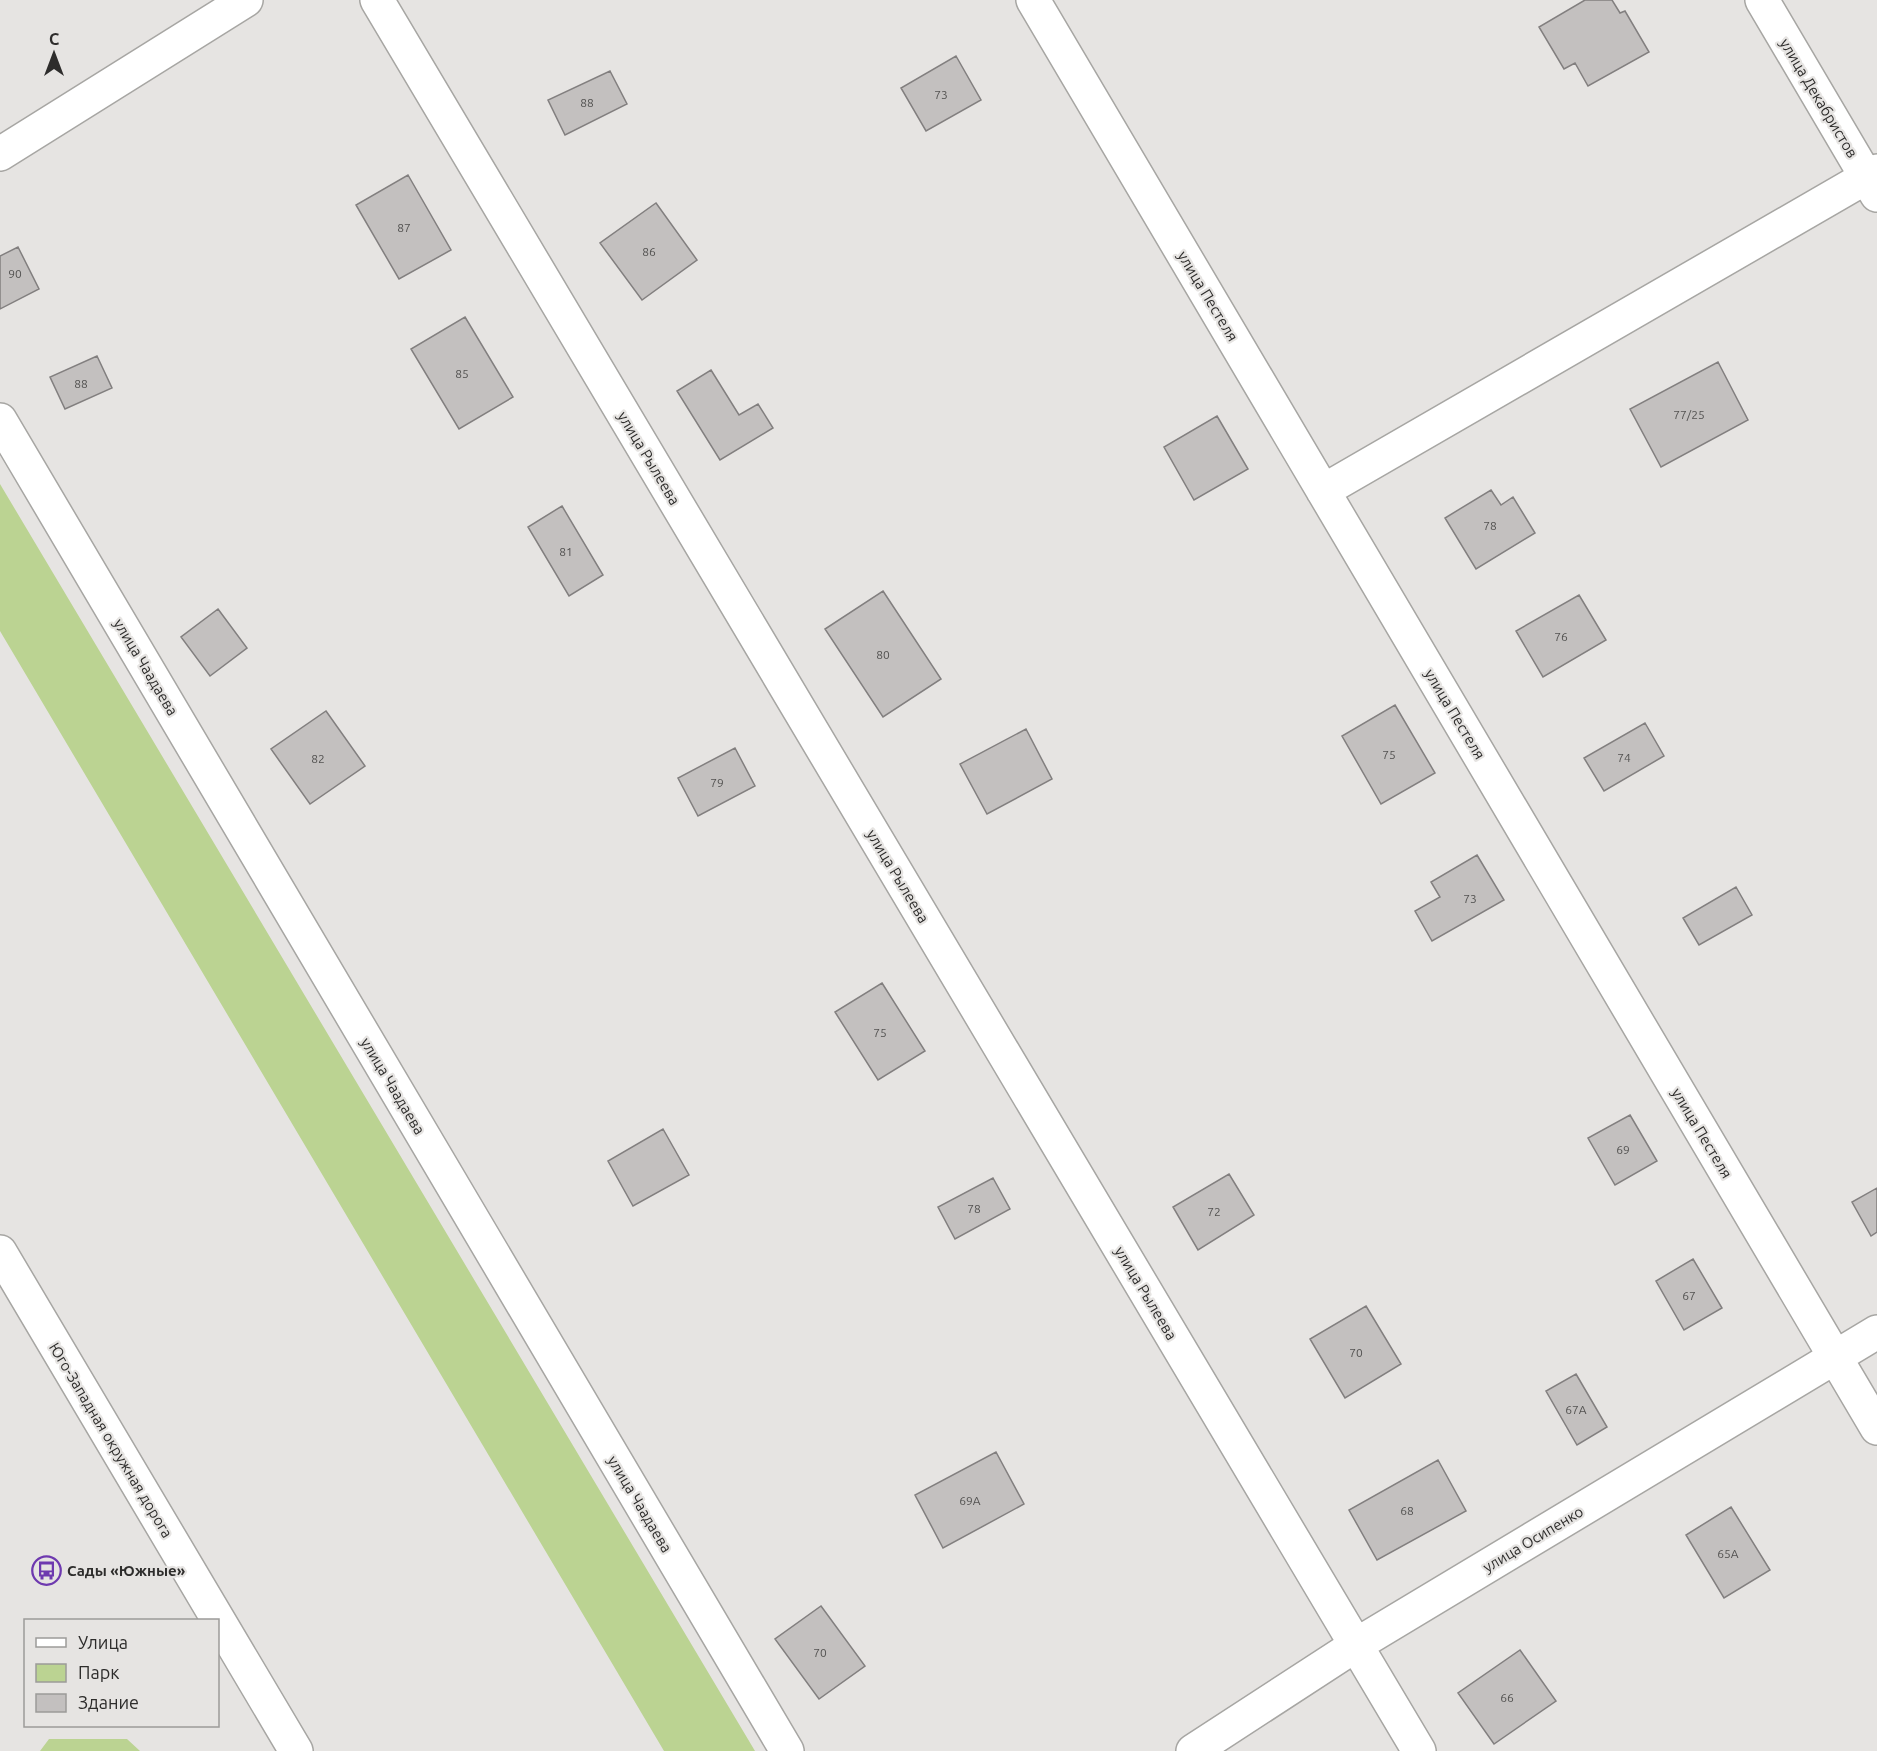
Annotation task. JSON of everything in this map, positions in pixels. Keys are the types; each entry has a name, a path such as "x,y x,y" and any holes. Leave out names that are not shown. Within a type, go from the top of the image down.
{"main road":[{"path":"0,154 246,0"},
{"name":"улица Рылеева","path":"377,0 1419,1751"},
{"name":"улица Пестеля","path":"1033,0 1877,1428"},
{"name":"улица Декабристов","path":"1762,0 1873,181"},
{"path":"1323,491 1873,181"},
{"name":"улица Чаадаева","path":"0,420 787,1751"},
{"name":"Юго-Западная окружная дорога","path":"0,1252 218,1619"},
{"name":"улица Осипенко","path":"1193,1751 1356,1645 1877,1332"},
{"name":"Юго-Западная окружная дорога","path":"219,1621 296,1751"}],"green space":[{"path":"0,484 755,1751 664,1751 0,631"},
{"path":"49,1739 127,1739 140,1751 40,1751"}],"building":[{"path":"1585,0 1612,0 1620,13 1625,11 1649,52 1588,86 1575,63 1564,69 1539,27"},
{"path":"956,56 981,100 926,131 901,88"},
{"path":"610,71 627,104 565,135 548,100"},
{"path":"408,175 451,250 399,279 356,205"},
{"path":"656,203 697,260 642,300 600,243"},
{"path":"18,247 39,289 0,309 0,256"},
{"path":"465,317 513,397 459,429 411,349"},
{"path":"97,356 112,388 65,409 50,377"},
{"path":"1718,362 1748,420 1661,467 1630,409"},
{"path":"711,370 739,415 758,404 773,428 720,460 677,391"},
{"path":"1217,416 1248,469 1194,500 1164,447"},
{"path":"1491,490 1501,505 1513,497 1535,533 1476,569 1445,518"},
{"path":"562,506 603,575 569,596 528,527"},
{"path":"883,591 941,679 883,717 825,629"},
{"path":"1579,595 1606,640 1543,677 1516,631"},
{"path":"218,609 247,648 210,676 181,637"},
{"path":"1395,705 1435,773 1381,804 1342,736"},
{"path":"326,711 365,766 310,804 271,749"},
{"path":"1645,723 1664,756 1604,791 1584,758"},
{"path":"1026,729 1052,779 987,814 960,764"},
{"path":"735,748 755,786 698,816 678,778"},
{"path":"1477,855 1504,900 1432,941 1415,911 1440,897 1431,882"},
{"path":"1736,887 1752,915 1699,945 1683,918"},
{"path":"882,983 925,1051 878,1080 835,1012"},
{"path":"1630,1115 1657,1161 1615,1185 1588,1138"},
{"path":"663,1129 689,1175 633,1206 608,1161"},
{"path":"1229,1174 1254,1215 1198,1250 1173,1207"},
{"path":"993,1178 1010,1209 955,1239 938,1207"},
{"path":"1877,1188 1877,1232 1871,1236 1852,1202"},
{"path":"1693,1259 1722,1308 1684,1330 1656,1281"},
{"path":"1366,1306 1401,1364 1345,1398 1310,1339"},
{"path":"1576,1374 1607,1427 1577,1445 1546,1391"},
{"path":"996,1452 1024,1504 943,1548 915,1495"},
{"path":"1438,1460 1466,1511 1377,1560 1349,1510"},
{"path":"1731,1507 1770,1570 1724,1598 1686,1535"},
{"path":"821,1606 865,1666 819,1699 775,1639"},
{"path":"1520,1650 1556,1701 1494,1744 1458,1693"}],"place":[{"name":"Сады «Южные»","path":"46,1570"}]}
